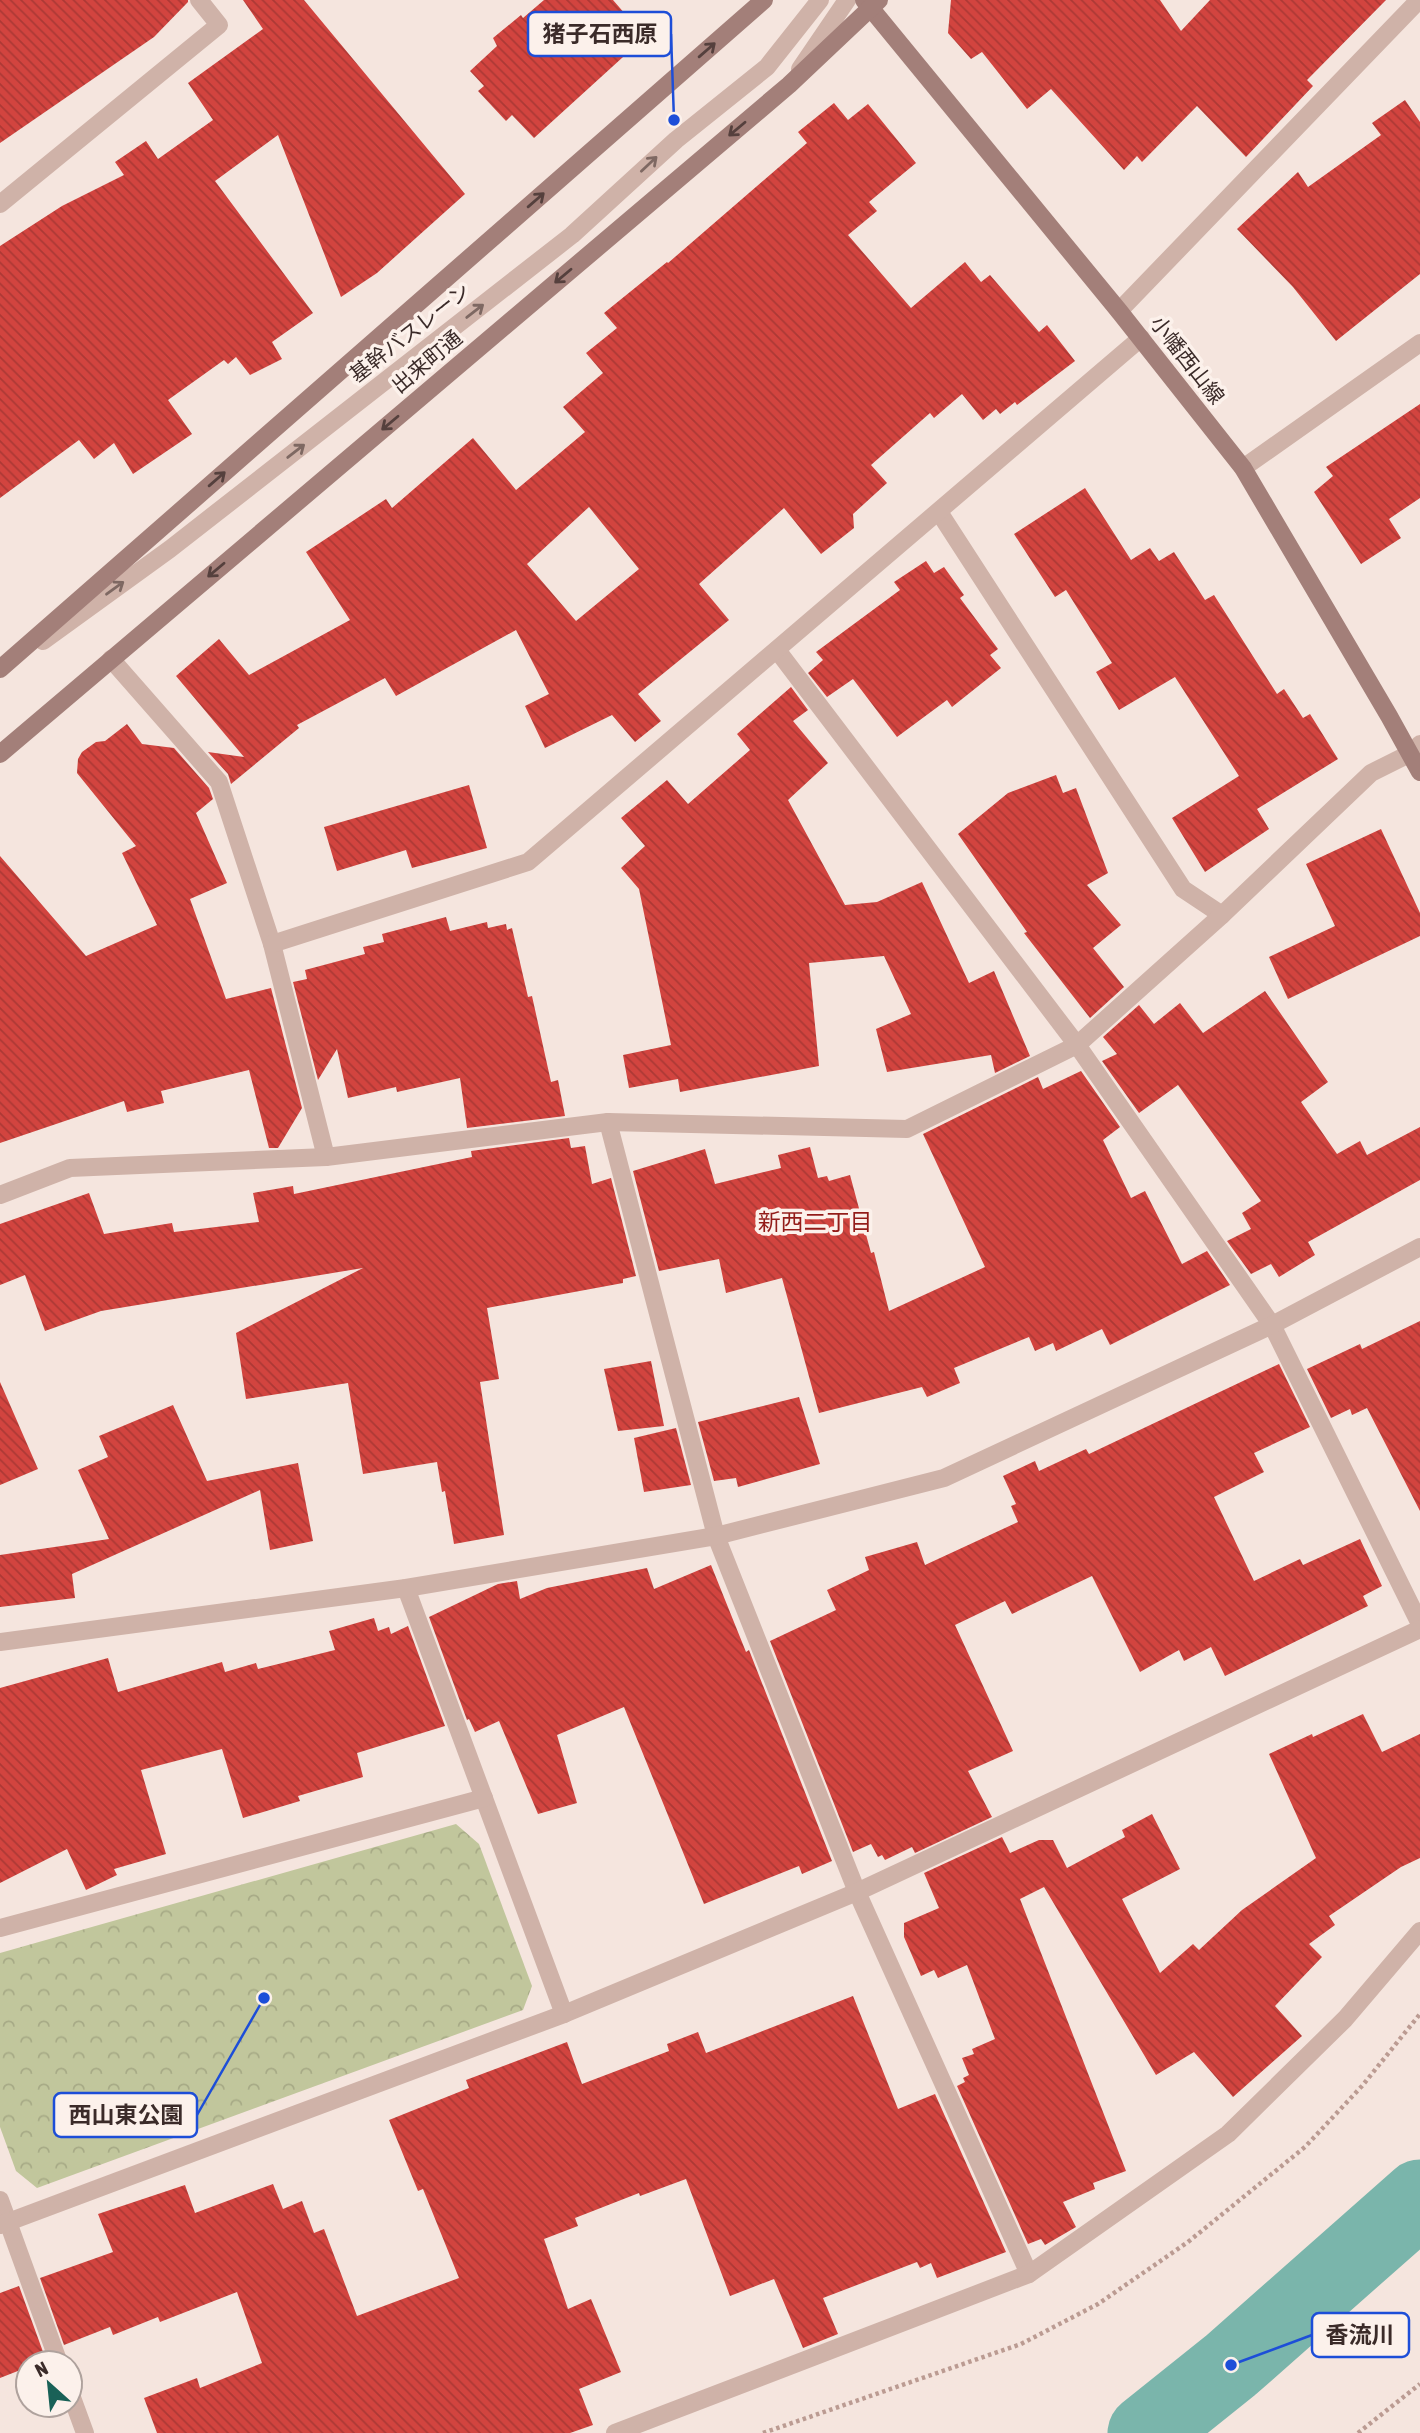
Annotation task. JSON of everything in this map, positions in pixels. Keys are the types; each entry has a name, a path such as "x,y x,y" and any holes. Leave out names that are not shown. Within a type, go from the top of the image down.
{"main road":[{"path":"0,670 765,0"},
{"name":"出来町通","path":"0,754 789,85 872,2"},
{"name":"小幡西山線","path":"872,2 1243,468 1416,749 1420,772"}],"street":[{"path":"3,194 219,24 199,0"},
{"name":"基幹バスレーン","path":"0,670 170,549 572,235 676,140 767,67 820,0"},
{"path":"789,85 847,0"},
{"path":"1119,311 1419,0"},
{"path":"272,944 528,862 1141,338"},
{"path":"1243,468 1420,343"},
{"path":"939,512 1183,889 1222,915"},
{"path":"4,2223 564,2014 857,1892 1420,1627 1272,1325 1077,1045 777,650"},
{"path":"111,659 219,782 272,944 326,1157"},
{"path":"0,1195 70,1168 326,1157 608,1122 907,1129 1077,1045 1222,915 1371,773 1416,749"},
{"path":"608,1122 716,1536 857,1892 1028,2274"},
{"path":"0,1642 406,1588 716,1536 943,1478 1272,1325 1420,1247"},
{"path":"406,1588 564,2014"},
{"path":"0,1928 484,1798"},
{"path":"615,2433 1028,2274 1228,2134 1345,2019 1420,1931"},
{"path":"0,2200 4,2223 54,2349"}],"path":[{"path":"763,2433 1021,2344 1098,2304 1188,2242 1305,2147 1362,2086 1420,2014"},
{"path":"1358,2433 1420,2384"}],"green space":[{"path":"456,1824 479,1844 532,1986 523,2010 37,2188 16,2171 0,2127 0,1953"}],"building":[{"path":"0,0 188,2 154,37 0,143"},
{"path":"243,0 304,0 465,194 377,273 341,297 278,135 215,181 313,313 272,342 282,359 250,375 236,357 228,364 224,360 168,400 192,434 133,474 114,443 94,459 79,440 0,498 0,246 62,206 124,175 115,162 146,141 158,159 213,120 188,83 263,29"},
{"path":"544,0 613,0 645,37 534,138 512,115 506,121 478,91 484,86 470,71 497,46 493,38"},
{"path":"951,0 1160,0 1181,31 1210,0 1386,0 1307,80 1313,86 1246,157 1197,106 1142,162 1137,156 1124,170 1051,89 1027,109 982,52 971,59 948,33"},
{"path":"1405,100 1420,122 1420,274 1336,341 1293,287 1237,229 1298,172 1308,187 1381,135 1372,123"},
{"path":"834,103 848,120 868,104 916,163 869,202 877,211 848,235 911,308 965,262 981,282 990,275 1039,332 1047,325 1075,361 1017,405 1015,402 1000,414 996,409 983,420 962,394 934,418 930,413 871,465 887,483 853,514 854,528 821,554 784,508 699,584 729,620 638,694 661,721 635,742 612,715 545,748 525,706 549,694 516,630 396,696 385,678 297,725 299,728 231,784 228,774 208,752 244,757 176,676 219,639 249,675 350,620 306,552 386,499 392,508 473,438 516,490 585,432 563,407 603,373 586,353 617,328 604,313 668,263 807,143 798,132","holes":["589,507 639,569 576,621 527,564"]},
{"path":"1420,404 1420,498 1389,519 1401,538 1361,564 1314,492 1333,476 1326,467"},
{"path":"1085,488 1131,560 1150,548 1159,561 1174,552 1205,600 1214,595 1277,694 1284,689 1303,718 1310,714 1338,759 1257,809 1269,829 1205,872 1172,818 1239,776 1175,677 1119,710 1096,672 1112,663 1066,590 1055,597 1014,534"},
{"path":"926,561 934,573 944,567 964,595 960,598 998,649 990,655 1001,668 952,707 947,700 897,737 853,679 827,697 808,673 823,660 816,652 900,590 894,582"},
{"path":"791,687 808,710 793,721 828,763 788,800 845,905 877,902 922,882 969,983 994,971 1030,1056 995,1073 991,1055 887,1072 876,1029 911,1014 884,956 809,963 819,1066 680,1092 678,1079 629,1088 623,1055 671,1045 639,889 621,868 645,846 621,818 667,780 688,804 750,750 737,734"},
{"path":"127,724 142,744 174,748 209,788 213,799 196,813 227,883 190,899 226,999 271,988 302,1108 278,1148 269,1148 249,1070 161,1091 164,1103 127,1112 124,1101 0,1143 0,856 86,956 157,925 122,853 136,846 77,773 78,759 82,752 96,742 105,741"},
{"path":"1056,775 1063,793 1076,788 1108,873 1087,885 1121,925 1093,948 1124,987 1090,1018 1024,933 1027,932 958,834 1008,793"},
{"path":"469,785 487,848 412,868 406,850 337,871 324,827"},
{"path":"1381,829 1420,913 1420,936 1288,999 1269,957 1335,926 1306,864"},
{"path":"446,917 450,931 487,922 488,928 506,924 507,930 512,928 528,997 532,996 551,1082 558,1080 565,1116 467,1128 460,1078 397,1092 396,1087 348,1098 337,1049 318,1080 293,982 307,979 305,970 365,954 363,947 384,942 382,934"},
{"path":"1265,991 1328,1082 1301,1102 1337,1154 1360,1141 1367,1155 1420,1127 1420,1180 1308,1242 1315,1255 1279,1277 1271,1264 1251,1274 1227,1241 1251,1229 1242,1213 1261,1201 1178,1085 1139,1113 1102,1061 1117,1054 1103,1037 1139,1005 1154,1024 1180,1003 1203,1033"},
{"path":"1081,1071 1120,1127 1103,1140 1131,1198 1145,1191 1182,1264 1207,1251 1230,1285 1110,1345 1102,1329 1056,1351 1053,1343 1035,1351 1029,1337 954,1368 960,1383 927,1397 922,1387 819,1413 782,1278 726,1293 719,1259 659,1271 633,1171 705,1149 715,1184 781,1168 778,1155 810,1147 818,1178 827,1176 829,1181 850,1175 889,1311 985,1267 923,1134 1038,1077 1043,1089"},
{"path":"569,1138 571,1148 585,1146 592,1184 611,1178 636,1276 623,1279 623,1283 487,1308 499,1379 480,1382 504,1535 454,1544 437,1462 363,1474 348,1383 246,1399 236,1333 363,1268 101,1311 45,1331 25,1275 0,1285 0,1224 89,1193 104,1234 172,1223 174,1232 259,1222 253,1193 293,1186 294,1194 472,1157 471,1151"},
{"path":"1420,1321 1420,1511 1367,1408 1352,1415 1350,1409 1331,1418 1307,1369 1360,1344 1362,1349"},
{"path":"651,1361 664,1426 618,1431 604,1369"},
{"path":"1279,1364 1310,1427 1254,1453 1264,1472 1214,1497 1254,1581 1300,1559 1303,1565 1360,1539 1382,1586 1363,1596 1368,1606 1225,1676 1211,1647 1184,1661 1179,1650 1140,1672 1092,1576 1012,1614 1005,1601 955,1625 1013,1751 968,1771 992,1817 915,1853 912,1847 885,1860 882,1855 878,1857 871,1844 853,1852 770,1641 836,1610 827,1590 869,1570 865,1557 917,1542 925,1565 1018,1522 1011,1506 1016,1504 1003,1476 1035,1461 1039,1471 1086,1449 1089,1454"},
{"path":"0,1382 38,1469 0,1485"},
{"path":"799,1397 820,1464 738,1487 736,1478 714,1481 698,1422"},
{"path":"173,1405 207,1481 298,1463 313,1541 270,1550 260,1490 72,1574 75,1598 0,1607 0,1555 109,1539 78,1470 108,1457 99,1436"},
{"path":"676,1428 691,1485 644,1492 634,1438"},
{"path":"711,1565 746,1652 749,1650 832,1861 802,1874 799,1866 704,1904 624,1707 557,1735 577,1803 538,1814 499,1721 475,1732 469,1719 467,1720 429,1617 498,1584 517,1581 520,1599 547,1588 647,1568 654,1589"},
{"path":"374,1618 378,1631 389,1627 391,1634 408,1626 445,1726 357,1753 363,1777 298,1796 300,1801 243,1818 222,1749 141,1770 166,1854 114,1869 117,1875 86,1890 67,1849 0,1883 0,1688 108,1658 118,1692 222,1662 225,1672 256,1663 258,1669 335,1650 329,1631"},
{"path":"1363,1714 1382,1752 1420,1734 1420,1858 1401,1867 1329,1916 1335,1925 1309,1944 1322,1957 1275,2006 1302,2036 1233,2097 1194,2052 1156,2075 1044,1887 1020,1899 1126,2171 1093,2183 1095,2189 1063,2202 1076,2227 1045,2245 1041,2239 1028,2244 957,2086 965,2082 963,2078 969,2075 962,2058 974,2054 972,2049 995,2039 967,1965 938,1978 934,1970 921,1976 904,1937 904,1923 939,1908 924,1873 1002,1837 1010,1853 1039,1840 1053,1840 1067,1868 1125,1837 1122,1830 1152,1814 1180,1869 1122,1899 1160,1973 1193,1944 1199,1950 1242,1910 1316,1858 1269,1754"},
{"path":"853,1996 898,2109 935,2094 1006,2252 937,2278 931,2263 920,2268 917,2262 823,2298 838,2334 803,2348 774,2279 730,2296 686,2179 640,2196 639,2193 575,2218 578,2226 544,2239 568,2309 591,2299 621,2372 579,2389 593,2425 570,2433 157,2433 144,2398 197,2378 200,2388 262,2363 237,2292 160,2322 158,2317 113,2335 110,2327 64,2345 40,2278 113,2252 98,2214 185,2185 195,2213 273,2184 283,2209 302,2201 314,2233 324,2229 357,2316 459,2278 423,2189 418,2191 389,2120 469,2088 466,2080 567,2042 582,2084 669,2051 667,2044 698,2032 706,2053"},
{"path":"19,2286 42,2349 14,2349 14,2372 0,2378 0,2293"}],"waterway":[{"path":"1146,2433 1231,2365 1420,2198"}],"place":[{"name":"猪子石西原","path":"674,120"},
{"name":"西山東公園","path":"264,1998"},
{"name":"香流川","path":"1231,2365"}],"district":[{"name":"新西二丁目","path":"815,1222"}]}
